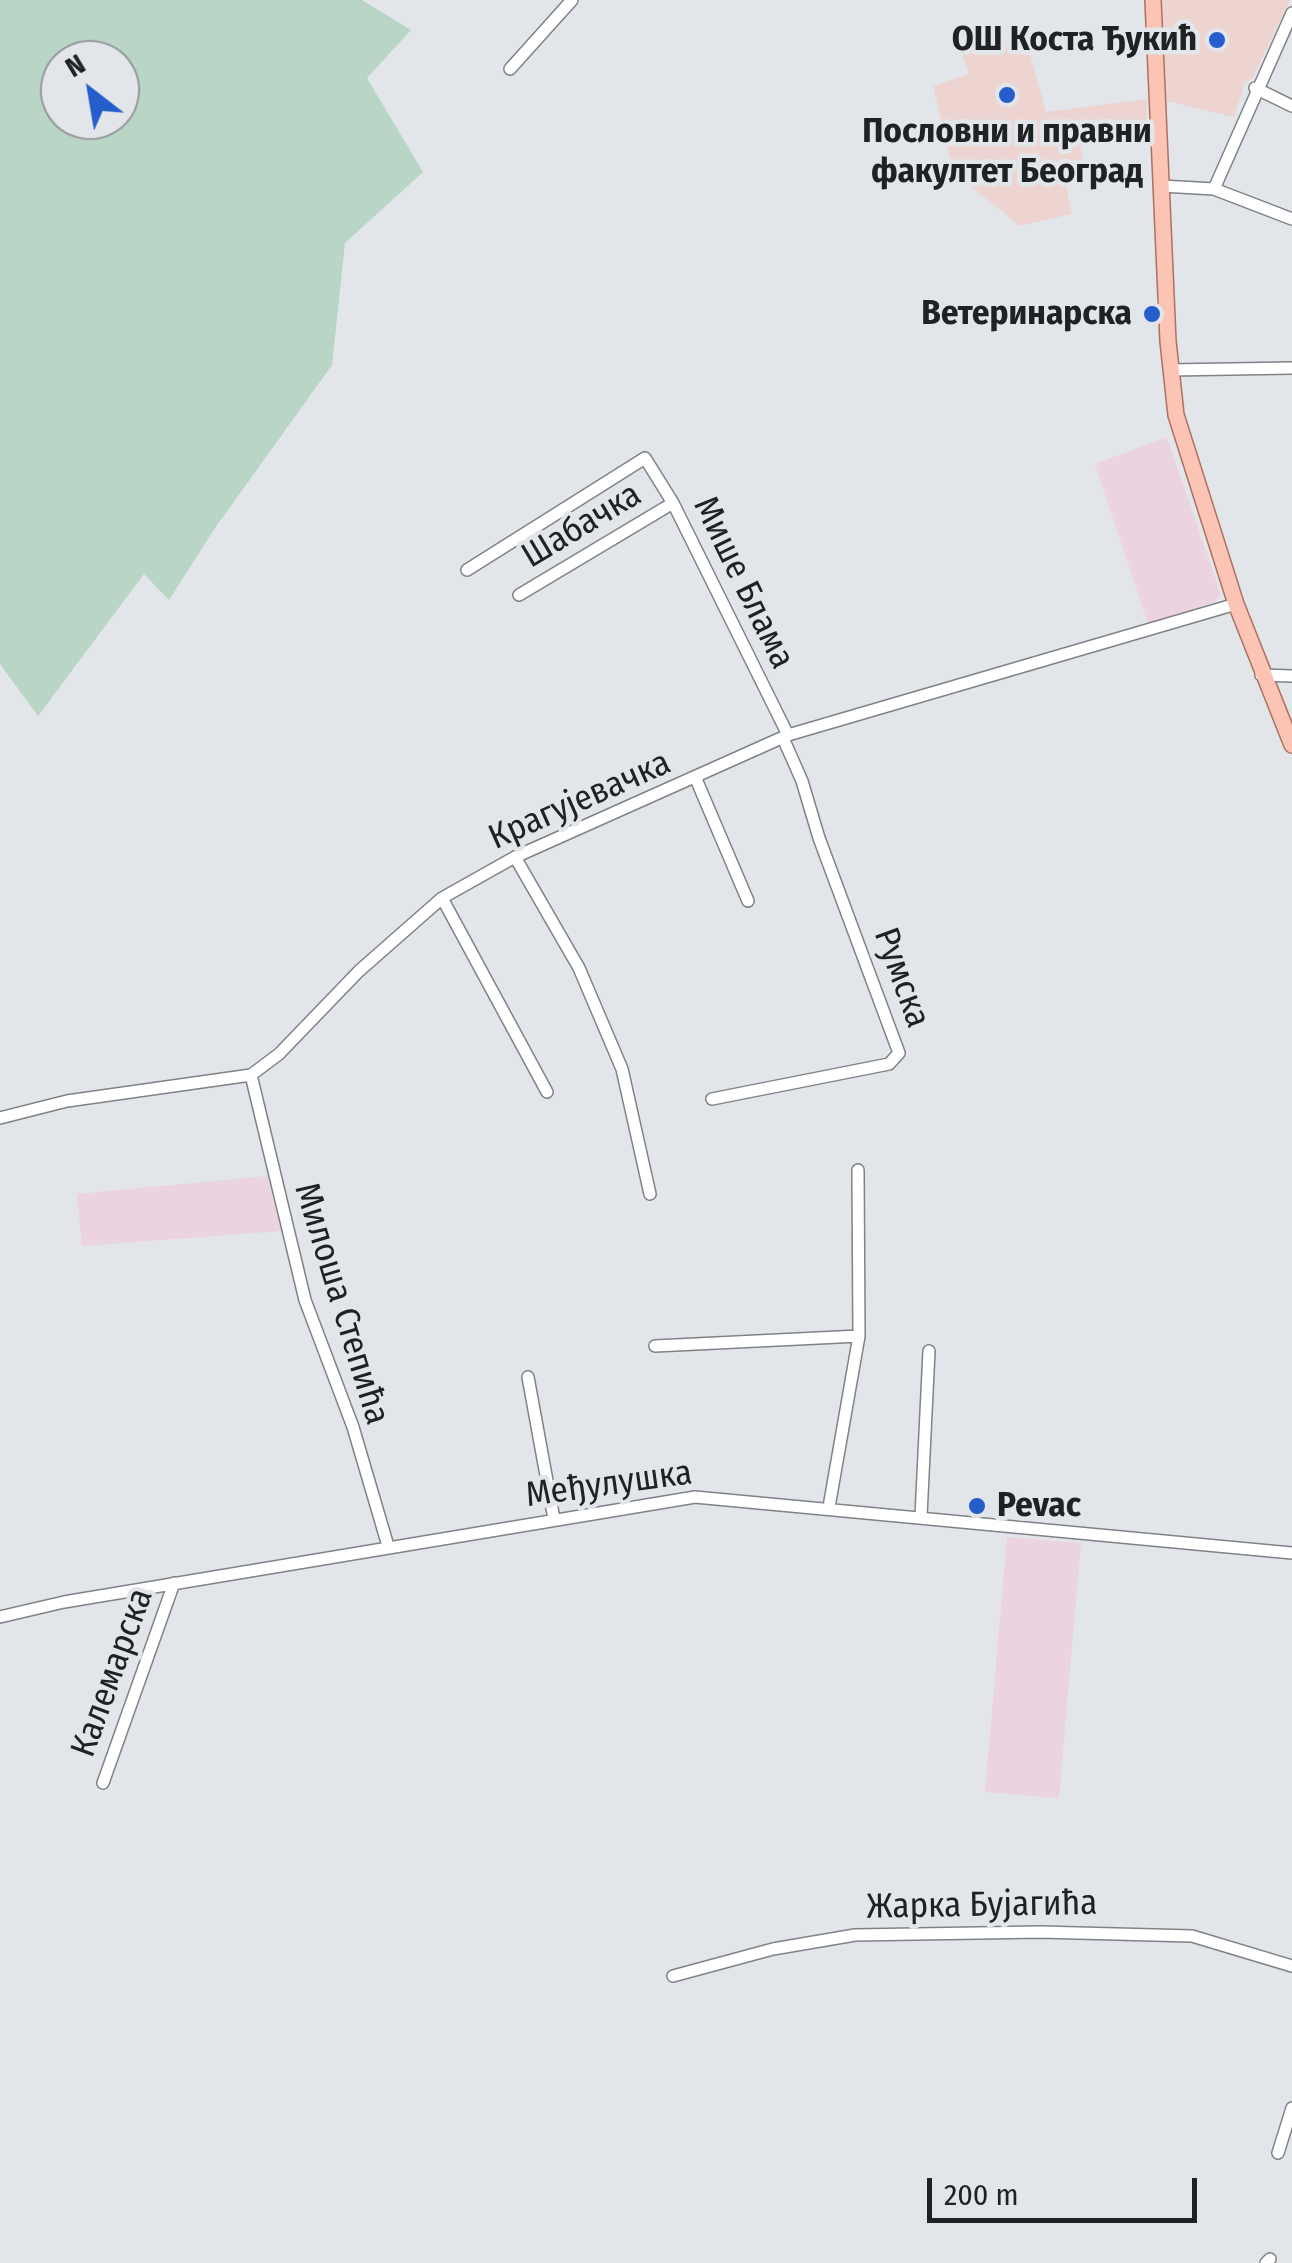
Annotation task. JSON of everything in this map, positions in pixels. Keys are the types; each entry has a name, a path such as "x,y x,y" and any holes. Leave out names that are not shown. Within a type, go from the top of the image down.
{"main road":[{"path":"1153,0 1170,370 1180,427 1261,675 1292,745"}],"street":[{"path":"510,69 572,0"},
{"path":"1214,189 1255,88 1291,19"},
{"path":"1255,88 1292,106"},
{"path":"1162,186 1214,189 1292,219"},
{"path":"1170,370 1292,368"},
{"name":"Мише Блама","path":"467,570 645,458 673,503 785,737"},
{"name":"Шабачка","path":"519,596 673,503"},
{"name":"Крагујевачка","path":"250,1075 279,1054 358,971 442,898 516,857 785,737 1236,604"},
{"path":"1261,675 1292,676"},
{"name":"Румска","path":"712,1099 890,1064 899,1054 818,838 785,737"},
{"path":"696,779 748,901"},
{"path":"516,857 579,968 622,1069 650,1194"},
{"path":"442,898 547,1092"},
{"path":"0,1118 68,1101 250,1075"},
{"name":"Милоша Степића","path":"250,1075 305,1300 353,1427 388,1546"},
{"path":"829,1507 859,1336 858,1170"},
{"path":"655,1346 859,1336"},
{"path":"921,1516 928,1352"},
{"path":"528,1377 554,1519"},
{"name":"Међулушка","path":"0,1618 174,1583 694,1497 1292,1554"},
{"name":"Калемарска","path":"102,1783 174,1583"},
{"name":"Жарка Бујагића","path":"673,1976 773,1949 854,1935 1040,1932 1192,1936 1292,1966"},
{"path":"1278,2153 1292,2108"}],"shaded area":[{"name":"ОШ Коста Ђукић","path":"1162,0 1290,0 1252,79 1245,82 1234,117 1166,101"},
{"path":"1027,43 1046,112 1147,99 1146,126 1079,136 1085,176 1065,181 1072,214 1020,226 954,173 933,86 969,74 962,53"},
{"path":"1167,437 1221,595 1213,603 1148,623 1095,464"},
{"path":"267,1176 282,1231 82,1246 77,1194"},
{"path":"1007,1537 1081,1543 1059,1798 985,1792"}],"green space":[{"path":"0,0 362,0 411,30 367,78 423,172 345,243 332,365 215,528 169,600 144,574 38,716 0,664"}],"place":[{"name":"ОШ Коста Ђукић","path":"1217,40"},
{"name":"Пословни и правни факултет Београд","path":"1007,95"},
{"name":"Ветеринарска","path":"1152,314"},
{"name":"Pevac","path":"977,1506"}]}
